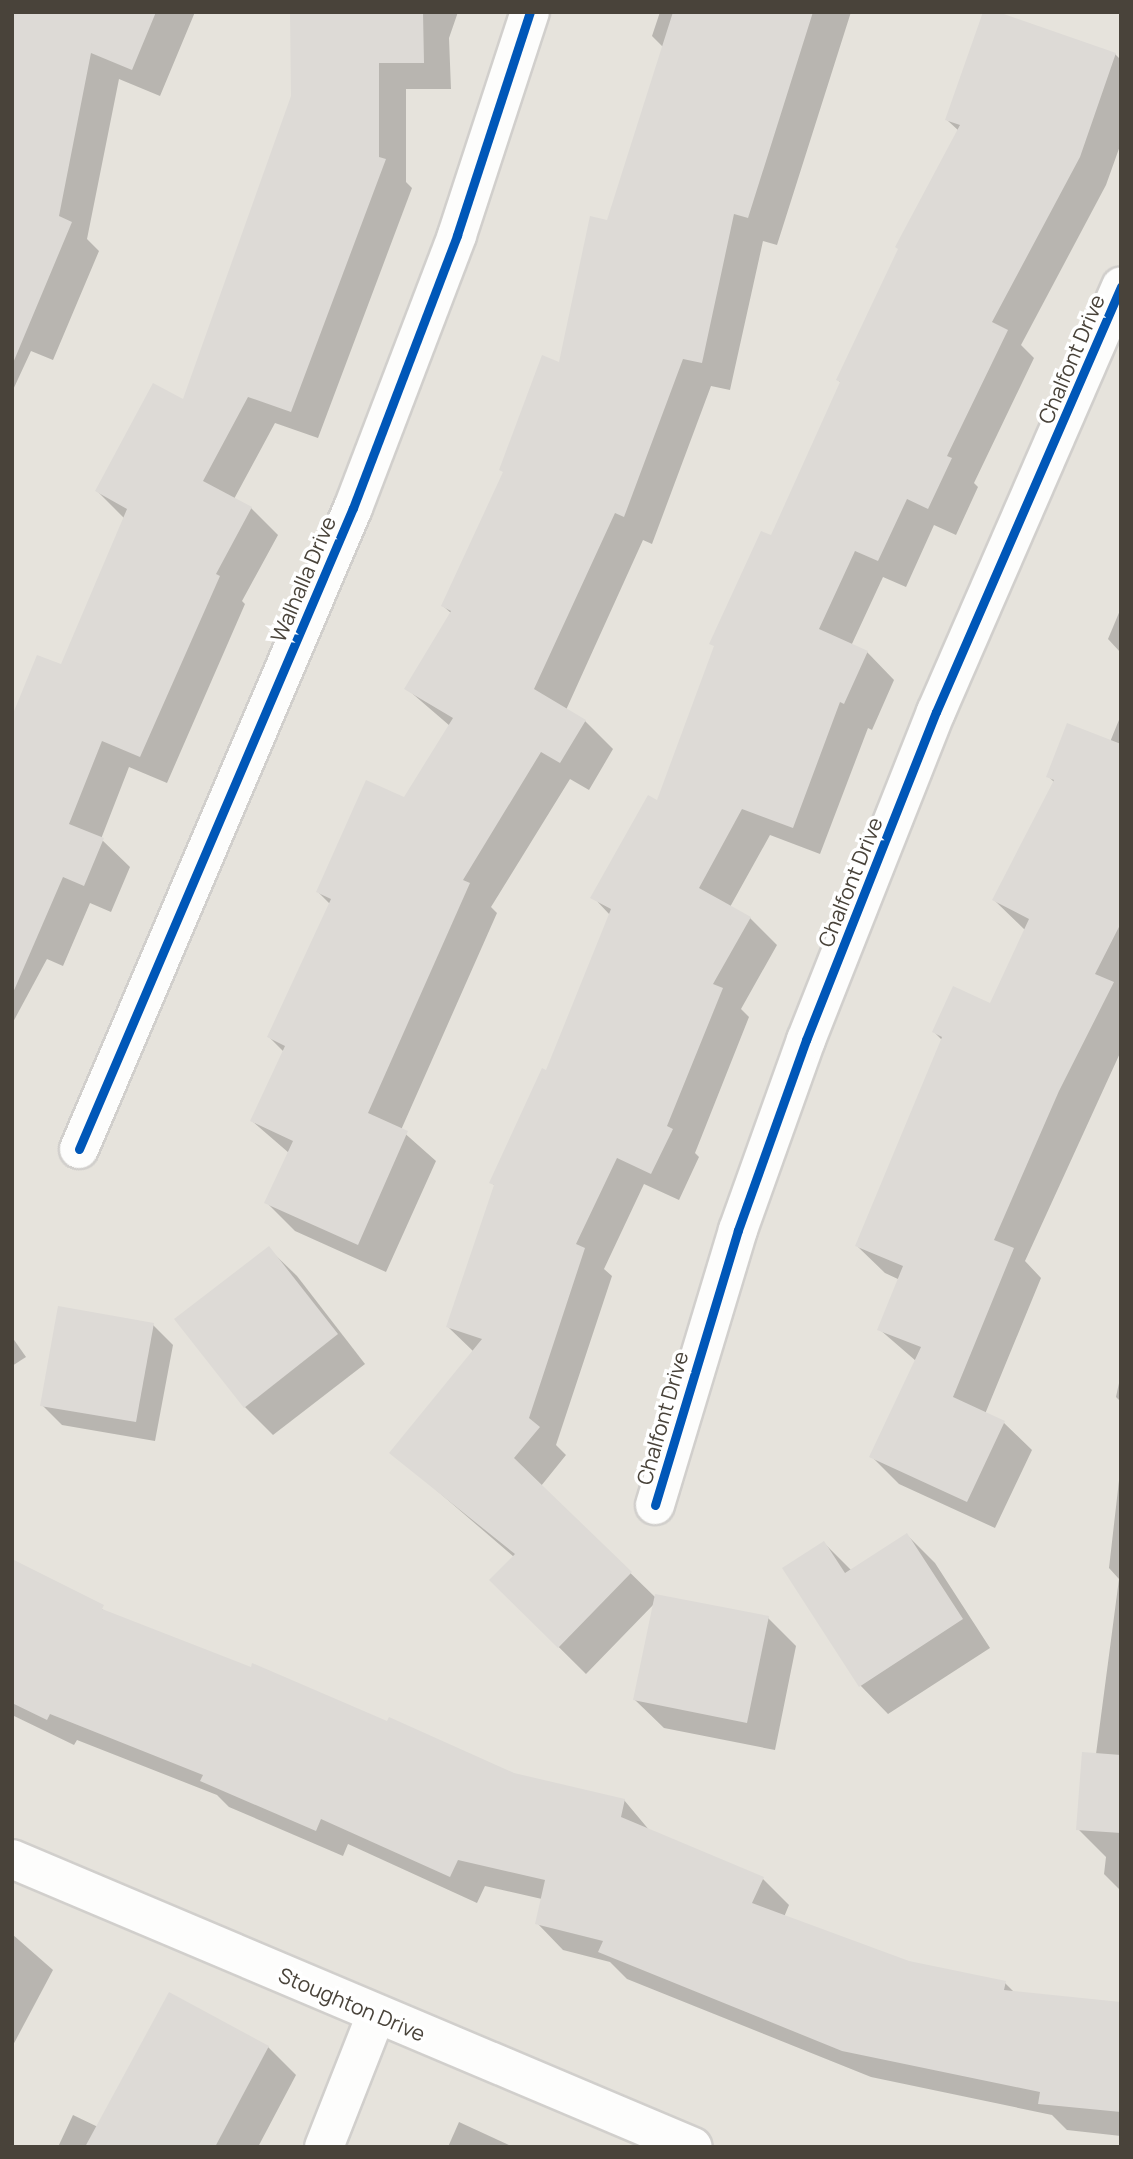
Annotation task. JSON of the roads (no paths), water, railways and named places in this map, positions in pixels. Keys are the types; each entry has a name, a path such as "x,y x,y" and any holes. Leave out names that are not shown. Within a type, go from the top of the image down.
{"street":[{"name":"Walhalla Drive","path":"79,1149 353,508 457,235 530,12"},
{"name":"Chalfont Drive","path":"655,1505 738,1230 806,1040 936,712 1121,288"},
{"name":"Stoughton Drive","path":"12,1859 693,2147"},
{"path":"324,2147 376,2015"}]}
